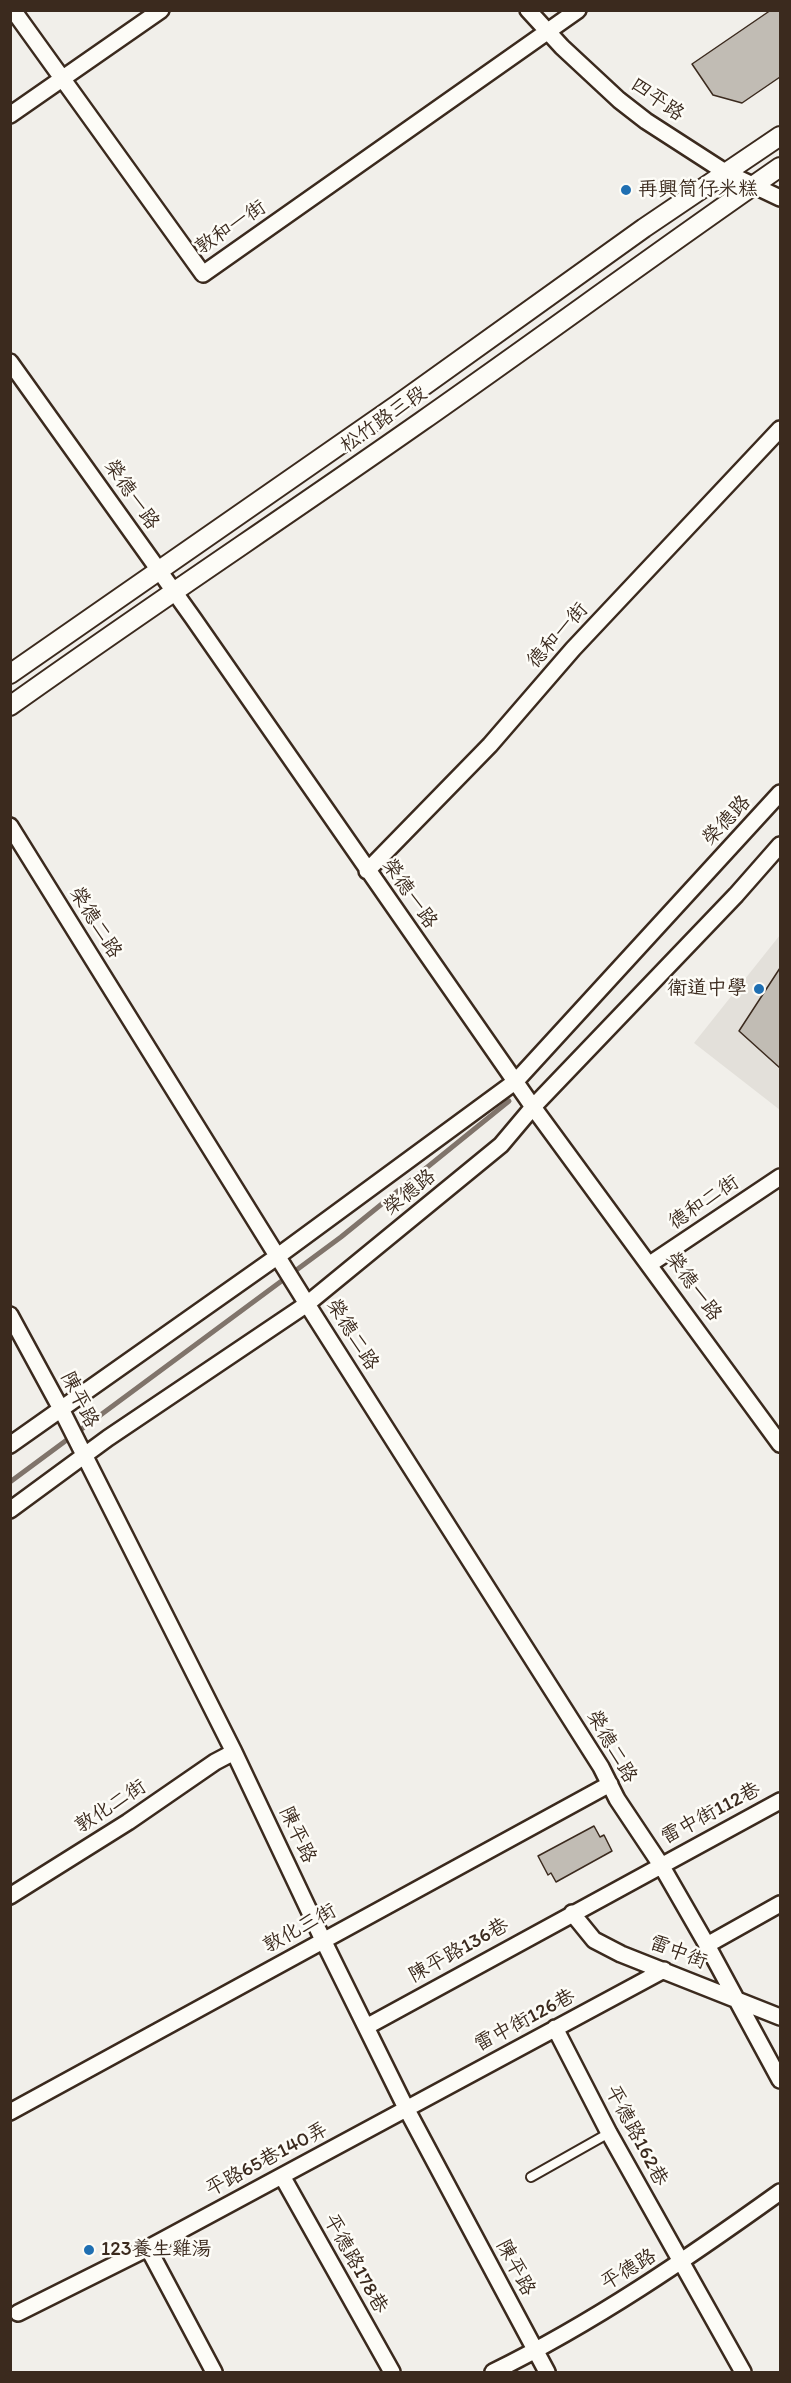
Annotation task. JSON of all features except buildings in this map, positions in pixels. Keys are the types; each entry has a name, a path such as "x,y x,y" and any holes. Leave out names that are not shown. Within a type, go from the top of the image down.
{"street":[{"name":"敦和一街","path":"13,10 203,274 548,31"},
{"path":"10,116 161,10"},
{"name":"四平路","path":"528,10 561,47 619,100 646,121 725,172 780,198"},
{"path":"548,31 578,10"},
{"name":"松竹路三段","path":"10,674 725,172 780,136"},
{"name":"松竹路三段","path":"10,706 422,421 780,167"},
{"name":"榮德一路","path":"10,362 159,570 533,1107 780,1444"},
{"name":"德和一街","path":"367,871 490,745 573,649 780,429"},
{"name":"榮德路","path":"10,1445 278,1256 516,1081 780,793"},
{"name":"榮德二路","path":"10,826 307,1304 610,1784 617,1799 661,1865"},
{"name":"榮德路","path":"10,1510 84,1455 307,1304 501,1145 533,1107 736,895 780,845"},
{"name":"德和二街","path":"650,1264 780,1177"},
{"name":"陳平路","path":"10,1315 61,1408 234,1752 406,2108 547,2373"},
{"name":"敦化二街","path":"10,1896 128,1822 215,1762 234,1752"},
{"name":"敦化三街","path":"10,2112 610,1784"},
{"name":"雷中街112巷","path":"573,1913 780,1801"},
{"name":"雷中街112巷","path":"661,1865 780,2080"},
{"path":"707,1945 780,1904"},
{"name":"雷中街","path":"573,1913 594,1940 621,1954 780,2017"},
{"name":"陳平路136巷","path":"366,2027 573,1913"},
{"name":"雷中街126巷","path":"406,2108 664,1970"},
{"name":"平德路162巷","path":"555,2028 609,2133 743,2373"},
{"name":"平路65巷140弄","path":"18,2313 148,2248 406,2108"},
{"name":"平德路178巷","path":"282,2176 392,2373"},
{"name":"平德路","path":"493,2373 535,2352 681,2263 780,2192"},
{"path":"148,2248 214,2373"}],"lane":[{"path":"531,2177 609,2133"}],"shaded area":[{"name":"衛道中學","path":"780,935 780,1110 694,1043"}],"waterway":[{"path":"10,1482 341,1237 509,1101"}],"place":[{"name":"再興筒仔米糕","path":"626,190"},
{"name":"衛道中學","path":"759,989"},
{"name":"123養生雞湯","path":"89,2250"}]}
